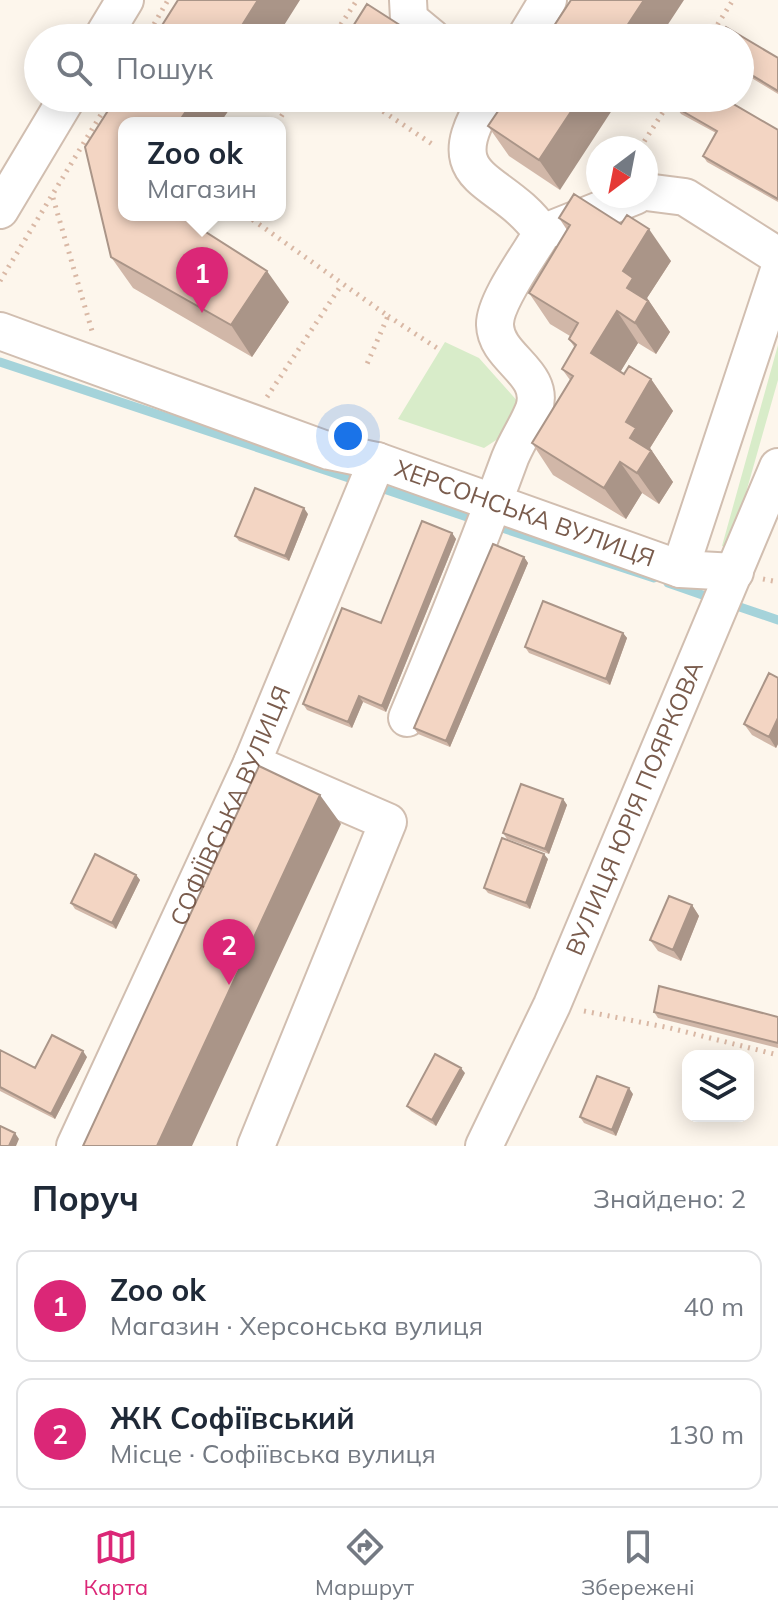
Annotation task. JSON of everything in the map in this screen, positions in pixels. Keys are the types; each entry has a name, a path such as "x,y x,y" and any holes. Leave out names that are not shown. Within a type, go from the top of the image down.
{"street":[{"path":"110,24 125,0"},
{"path":"408,0 409,19 415,24"},
{"path":"533,24 548,0"},
{"path":"0,210 59,112"},
{"path":"479,112 464,149 473,171 533,219 542,233"},
{"path":"658,194 685,197 778,256"},
{"path":"407,718 489,518 520,432 533,410 536,395 534,383 508,353 495,326 499,307 542,233 605,208"},
{"path":"680,569 778,273"},
{"name":"ХЕРСОНСЬКА ВУЛИЦЯ","path":"0,331 329,451 371,477 489,518 680,569 728,590"},
{"name":"ВУЛИЦЯ ЮРІЯ ПОЯРКОВА","path":"484,1146 552,1005 778,467"},
{"name":"СОФІЇВСЬКА ВУЛИЦЯ","path":"75,1146 252,763 371,477"},
{"path":"252,763 388,822 268,1142"}],"path":[{"path":"154,24 168,0"},
{"path":"341,24 357,0"},
{"path":"718,24 733,0"},
{"path":"0,281 103,112"},
{"path":"384,112 473,171"},
{"path":"648,136 663,112"},
{"path":"53,197 93,335"},
{"path":"254,221 440,350"},
{"path":"267,398 342,284"},
{"path":"367,364 388,316"},
{"path":"552,1005 670,1028 778,1055"}],"green space":[{"path":"445,342 479,358 520,404 510,431 484,448 398,419"},
{"path":"778,345 778,380 730,549 722,546"}],"building":[{"path":"178,0 258,0 243,24 163,24"},
{"path":"571,0 644,0 628,24 555,24"},
{"path":"367,4 398,24 354,24"},
{"path":"754,44 778,58 778,91 754,76"},
{"path":"107,112 185,112 182,117 118,117 118,221 188,221 267,271 231,325 111,257 85,147"},
{"path":"498,112 571,112 539,160 488,126"},
{"path":"684,112 747,112 778,130 778,199 703,156 717,131"},
{"path":"574,194 586,202 586,208 596,208 621,224 627,215 649,229 623,271 633,278 627,288 648,301 635,323 617,311 591,353 624,374 629,366 651,379 626,422 636,428 630,438 651,451 637,473 620,462 604,488 532,443 573,376 562,369 576,345 569,339 578,323 529,293 570,225 559,218"},
{"path":"255,488 304,508 285,556 235,536"},
{"path":"422,521 452,533 382,706 359,696 348,722 303,704 342,608 381,623"},
{"path":"493,544 524,557 446,741 414,728"},
{"path":"543,601 623,633 606,679 525,647"},
{"path":"769,673 778,678 778,718 769,737 744,724"},
{"path":"259,766 320,795 157,1146 83,1146"},
{"path":"521,784 563,799 545,849 503,833"},
{"path":"502,838 544,854 526,903 484,888"},
{"path":"95,854 136,875 112,923 71,903"},
{"path":"669,896 692,905 673,950 650,940"},
{"path":"659,986 778,1017 778,1043 654,1012"},
{"path":"52,1035 83,1051 51,1114 0,1087 0,1050 35,1068"},
{"path":"435,1054 461,1068 432,1120 407,1106"},
{"path":"597,1076 629,1088 612,1130 580,1117"},
{"path":"0,1126 15,1133 9,1146 0,1146"}],"waterway":[{"path":"0,362 361,482"},
{"path":"375,486 479,521"},
{"path":"493,525 654,578"},
{"path":"668,583 714,599"},
{"path":"728,603 778,620"}],"place":[{"name":"Zoo ok","path":"202,313"},
{"name":"ЖК Софіївський","path":"229,985"}]}
